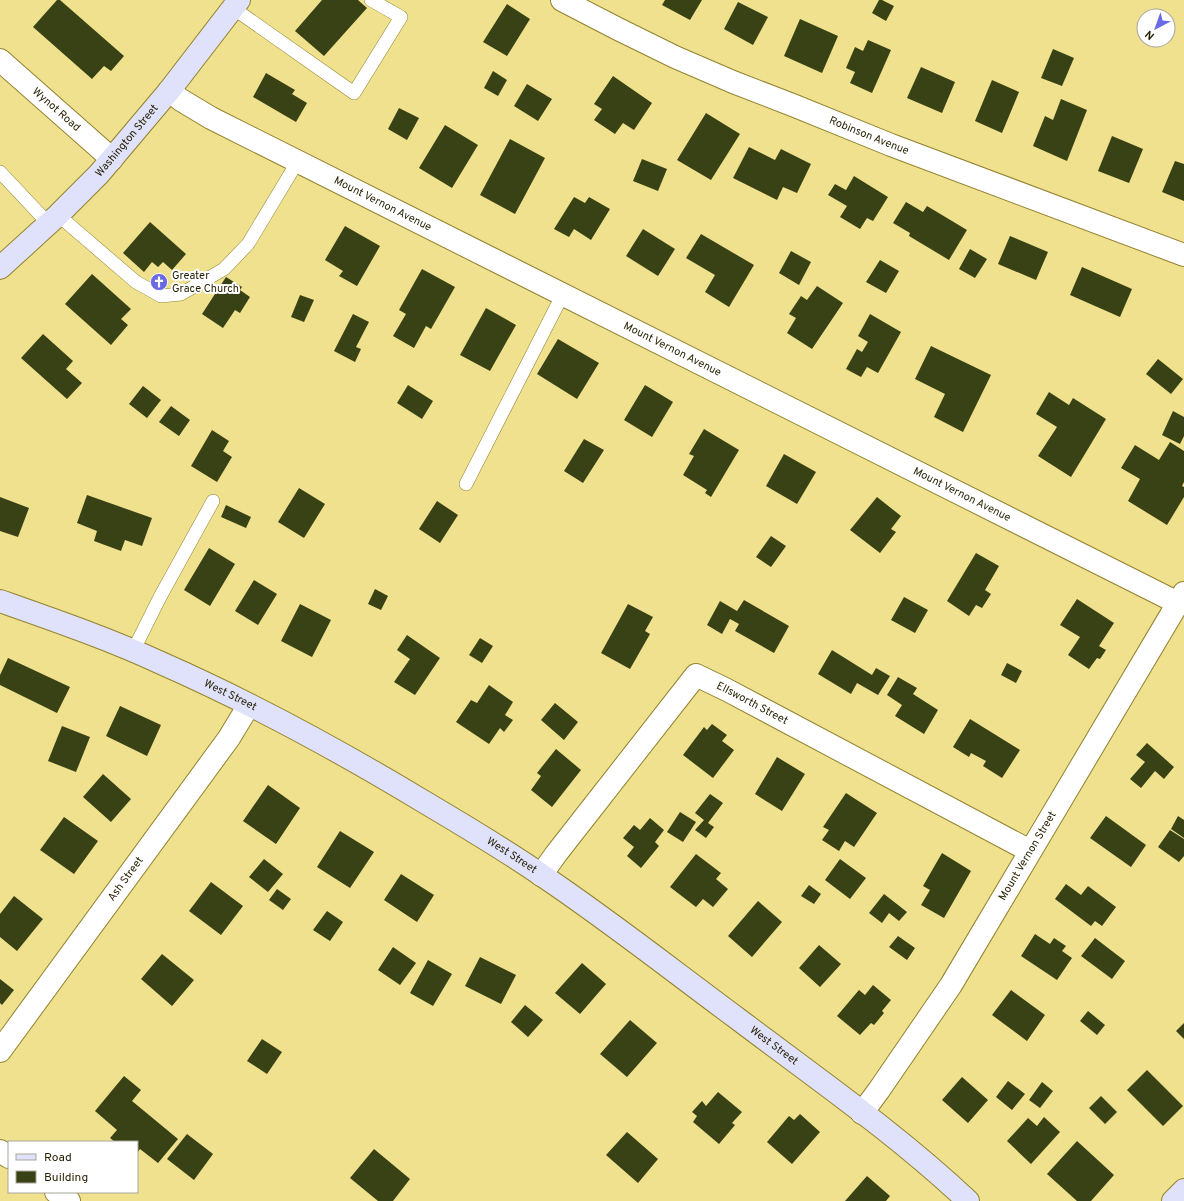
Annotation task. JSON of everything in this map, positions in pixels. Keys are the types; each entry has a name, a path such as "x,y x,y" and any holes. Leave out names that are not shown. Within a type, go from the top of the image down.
{"street":[{"name":"Robinson Avenue","path":"562,0 648,44 733,82 891,145 1184,255"},
{"name":"Washington Street","path":"0,268 86,188 112,159 169,92 236,4"},
{"name":"Wynot Road","path":"0,60 112,159"},
{"name":"Mount Vernon Avenue","path":"169,92 211,118 563,294 1181,598"},
{"name":"Mount Vernon Street","path":"862,1113 951,985 1181,598"},
{"name":"West Street","path":"0,601 133,651 249,705 314,738 392,782 468,828 542,875 622,932 862,1113 914,1154 968,1201"},
{"name":"Ellsworth Street","path":"542,875 556,854 696,676 727,690 1030,852"},
{"name":"Ash Street","path":"0,1051 229,738 249,705"},
{"path":"0,1150 8,1156"},
{"path":"1173,1201 1184,1190"},
{"path":"57,1193 69,1201"}],"lane":[{"path":"236,4 354,92 401,17 372,0"},
{"path":"0,172 53,219 136,282 160,296 181,294 224,269 248,244 298,161"},
{"path":"466,484 563,294"},
{"path":"133,651 160,597 213,502"}],"building":[{"path":"57,0 60,0 124,56 111,71 104,66 92,79 33,27"},
{"path":"322,0 358,0 367,8 324,56 295,31"},
{"path":"665,0 702,0 690,20 662,5"},
{"path":"879,0 894,6 886,21 872,13"},
{"path":"738,2 768,17 753,45 724,29"},
{"path":"507,4 530,19 507,56 483,42"},
{"path":"800,19 838,36 822,73 784,56"},
{"path":"868,40 891,50 872,93 850,83 855,72 846,68 855,47 863,51"},
{"path":"1053,49 1074,58 1062,86 1041,78"},
{"path":"921,67 955,82 942,113 907,98"},
{"path":"493,71 507,80 498,96 484,88"},
{"path":"266,73 295,90 292,94 307,103 296,122 253,97"},
{"path":"613,76 652,103 634,130 623,123 615,134 594,120 602,109 594,104"},
{"path":"992,80 1019,92 1002,133 975,121"},
{"path":"527,84 552,99 538,121 514,106"},
{"path":"1061,99 1087,110 1067,161 1033,146 1045,116 1053,120"},
{"path":"399,108 419,118 407,140 388,129"},
{"path":"706,113 740,134 711,180 677,160"},
{"path":"445,125 478,145 452,188 419,168"},
{"path":"1112,136 1143,149 1129,183 1098,171"},
{"path":"510,139 545,158 515,214 480,195"},
{"path":"749,147 775,160 781,149 811,164 797,193 783,187 777,200 733,178"},
{"path":"642,159 667,169 658,191 633,181"},
{"path":"1175,161 1184,164 1184,201 1162,192"},
{"path":"854,176 888,197 873,221 867,218 860,229 840,217 847,206 828,195 835,184 846,190"},
{"path":"574,197 585,203 589,197 610,209 591,240 574,229 569,237 554,229"},
{"path":"906,202 923,212 927,206 967,230 949,260 909,236 910,233 893,223"},
{"path":"150,222 186,254 172,270 163,262 158,267 152,262 144,272 123,253"},
{"path":"345,226 380,246 357,286 339,276 343,271 325,260"},
{"path":"643,229 675,249 658,276 626,256"},
{"path":"701,234 754,265 729,307 705,292 715,275 686,258"},
{"path":"1010,236 1048,252 1036,280 998,264"},
{"path":"970,249 987,259 975,278 959,269"},
{"path":"791,251 811,262 799,285 779,273"},
{"path":"880,260 899,271 886,293 866,282"},
{"path":"1082,267 1132,289 1120,317 1070,295"},
{"path":"422,269 455,287 431,329 426,326 414,348 393,336 406,314 399,310"},
{"path":"92,274 131,309 121,319 128,325 111,345 65,304"},
{"path":"226,277 242,287 240,290 250,297 240,313 235,310 223,328 202,314"},
{"path":"817,286 843,303 812,349 787,333 796,318 789,314 801,296 807,300"},
{"path":"300,295 314,300 304,322 291,317"},
{"path":"486,308 516,325 490,371 460,355"},
{"path":"353,314 369,322 356,347 361,349 355,362 334,351"},
{"path":"870,314 901,332 878,373 867,367 861,377 846,369 857,349 862,352 868,342 858,336"},
{"path":"43,334 73,361 66,369 82,383 67,399 21,358"},
{"path":"558,339 599,363 577,399 537,374"},
{"path":"931,346 991,375 963,432 934,417 945,394 915,379"},
{"path":"1158,359 1183,379 1171,394 1146,374"},
{"path":"408,385 433,401 422,419 397,403"},
{"path":"645,385 673,402 652,437 624,420"},
{"path":"143,386 161,400 147,418 129,404"},
{"path":"1049,392 1069,405 1073,398 1106,419 1071,477 1038,456 1057,427 1036,414"},
{"path":"171,406 190,420 179,436 159,422"},
{"path":"1173,411 1184,417 1184,436 1180,444 1162,435"},
{"path":"704,429 739,450 711,497 705,493 707,490 683,475 694,456 689,454"},
{"path":"212,430 229,441 223,451 232,457 217,482 191,466"},
{"path":"584,439 604,450 583,483 564,471"},
{"path":"1170,442 1184,451 1184,482 1182,486 1184,487 1184,497 1167,525 1128,501 1140,479 1121,468 1135,445 1159,460"},
{"path":"784,454 816,472 797,504 766,486"},
{"path":"299,488 325,504 304,538 278,522"},
{"path":"87,495 152,518 142,546 125,540 121,551 94,541 97,531 77,523"},
{"path":"0,497 29,508 18,537 0,531"},
{"path":"877,497 901,516 891,529 896,532 880,553 850,530"},
{"path":"437,501 458,515 440,543 419,529"},
{"path":"226,505 251,517 246,528 221,517"},
{"path":"771,536 786,546 771,567 756,557"},
{"path":"209,548 235,564 210,606 184,590"},
{"path":"976,553 999,566 985,590 991,594 982,608 976,605 969,616 947,601"},
{"path":"254,580 277,594 258,625 235,611"},
{"path":"375,589 388,596 381,610 368,604"},
{"path":"904,597 928,610 915,633 891,620"},
{"path":"1077,599 1114,623 1099,646 1106,650 1100,659 1097,658 1089,669 1068,655 1080,637 1060,625"},
{"path":"744,600 789,626 774,653 735,631 739,624 730,619 722,634 707,625 720,601 737,611"},
{"path":"300,604 331,620 312,657 281,641"},
{"path":"628,604 653,617 645,631 650,634 630,669 601,653"},
{"path":"407,635 440,658 415,695 394,682 410,659 397,650"},
{"path":"480,638 493,646 482,663 469,655"},
{"path":"832,650 872,675 876,668 890,676 878,695 857,683 851,694 818,674"},
{"path":"8,658 70,687 57,713 0,685 0,675"},
{"path":"1007,663 1022,671 1016,683 1001,675"},
{"path":"898,677 917,688 913,694 938,710 924,734 895,716 902,705 887,695"},
{"path":"489,685 513,702 505,715 513,720 504,732 500,728 489,744 456,722 471,700 477,703"},
{"path":"555,703 578,722 564,740 541,720"},
{"path":"120,706 161,725 147,756 106,736"},
{"path":"970,719 1020,750 1002,778 983,766 986,761 971,753 969,757 953,747"},
{"path":"712,724 727,735 722,741 734,750 713,778 683,755 704,727 707,730"},
{"path":"62,726 90,737 76,772 48,761"},
{"path":"1147,743 1174,767 1164,779 1155,771 1141,788 1130,779 1145,762 1136,755"},
{"path":"556,749 581,770 552,807 531,790 541,776 537,773"},
{"path":"777,757 805,774 782,811 755,794"},
{"path":"103,774 131,799 111,822 83,797"},
{"path":"268,785 300,808 276,844 243,821"},
{"path":"846,793 877,813 854,847 845,841 839,851 822,840 829,830 823,827"},
{"path":"710,794 723,803 708,823 714,827 706,838 695,830 704,820 695,813"},
{"path":"680,812 696,822 683,842 667,832"},
{"path":"1106,816 1146,845 1131,867 1090,838"},
{"path":"1178,816 1184,820 1184,838 1171,829"},
{"path":"64,817 98,841 74,874 40,850"},
{"path":"650,818 664,830 655,842 659,846 641,868 627,856 634,847 623,838 634,825 640,830"},
{"path":"1170,830 1184,839 1184,856 1179,862 1158,847"},
{"path":"340,831 374,852 350,888 317,867"},
{"path":"942,853 971,871 944,918 921,905 930,890 923,886"},
{"path":"696,854 721,873 716,879 728,889 713,907 703,899 696,907 670,887"},
{"path":"264,859 283,874 268,892 249,877"},
{"path":"840,859 866,878 850,899 825,880"},
{"path":"401,874 434,895 417,922 384,900"},
{"path":"211,882 243,906 221,935 189,911"},
{"path":"1066,884 1081,895 1088,886 1116,907 1102,926 1095,921 1091,926 1055,899"},
{"path":"809,885 821,894 814,904 801,896"},
{"path":"277,889 291,899 283,910 269,900"},
{"path":"884,894 907,912 899,921 889,913 882,923 869,913"},
{"path":"14,896 43,919 17,951 0,937 0,914"},
{"path":"758,901 782,922 752,957 728,936"},
{"path":"327,911 343,922 330,941 313,930"},
{"path":"1035,934 1050,944 1054,938 1066,946 1062,951 1072,958 1057,980 1021,956"},
{"path":"898,936 915,948 907,960 889,947"},
{"path":"1095,938 1125,961 1112,979 1081,956"},
{"path":"819,945 841,964 820,987 799,968"},
{"path":"393,947 416,963 400,985 378,970"},
{"path":"162,954 194,980 172,1006 141,979"},
{"path":"480,957 516,975 501,1004 465,986"},
{"path":"428,960 452,974 433,1006 410,993"},
{"path":"582,963 606,984 580,1014 555,993"},
{"path":"0,979 14,990 2,1005 0,1003"},
{"path":"873,985 891,1000 882,1011 884,1013 874,1025 871,1023 860,1035 837,1016 859,990 865,995"},
{"path":"1011,990 1045,1015 1027,1041 992,1015"},
{"path":"525,1005 543,1020 528,1037 511,1022"},
{"path":"1088,1011 1105,1025 1097,1035 1080,1021"},
{"path":"630,1020 657,1043 627,1077 600,1054"},
{"path":"1184,1023 1184,1039 1176,1031"},
{"path":"262,1039 282,1052 267,1074 247,1061"},
{"path":"1147,1070 1183,1106 1163,1126 1127,1090"},
{"path":"124,1076 141,1090 132,1101 178,1139 158,1163 140,1149 138,1152 138,1141 114,1141 110,1138 117,1130 95,1111"},
{"path":"962,1077 988,1100 968,1123 942,1100"},
{"path":"1008,1081 1025,1094 1012,1110 996,1097"},
{"path":"1042,1082 1053,1091 1040,1108 1029,1100"},
{"path":"718,1092 742,1112 732,1123 735,1125 719,1144 693,1122 697,1116 692,1112 702,1101 706,1106"},
{"path":"1101,1096 1117,1112 1105,1124 1089,1108"},
{"path":"800,1114 820,1132 792,1164 767,1142 789,1116 794,1120"},
{"path":"1044,1117 1060,1132 1031,1164 1007,1141 1028,1118 1037,1126"},
{"path":"627,1132 658,1159 638,1183 606,1155"},
{"path":"187,1134 213,1154 194,1180 167,1159"},
{"path":"1077,1141 1114,1175 1091,1201 1077,1201 1047,1174"},
{"path":"374,1149 410,1179 393,1201 378,1201 350,1178"},
{"path":"867,1176 890,1196 886,1201 845,1201"}],"place":[{"name":"Greater Grace Church","path":"159,282"}]}
